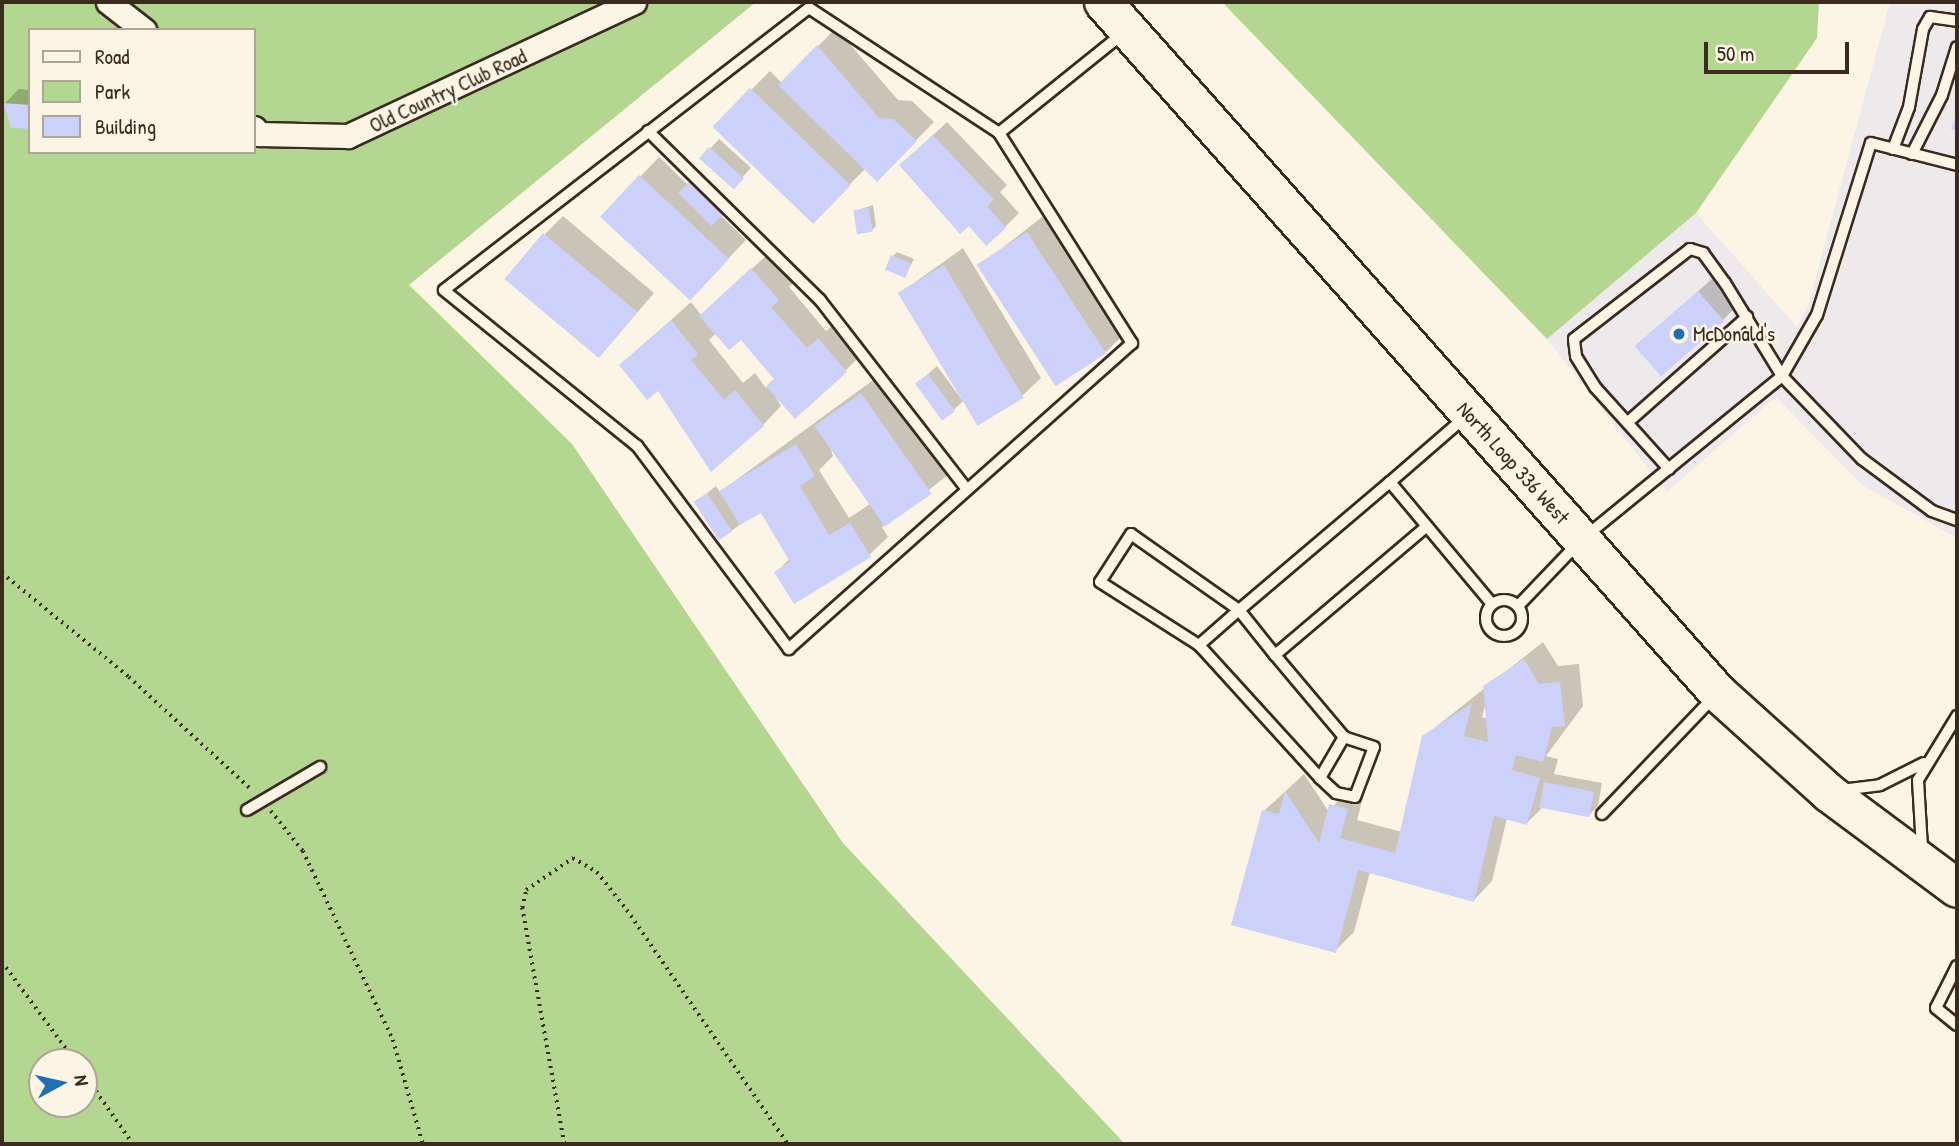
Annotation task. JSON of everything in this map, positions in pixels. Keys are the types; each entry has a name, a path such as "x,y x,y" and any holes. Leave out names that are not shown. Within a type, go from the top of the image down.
{"main road":[{"name":"North Loop 336 West","path":"1102,2 1718,693 1820,785 1944,879"}],"street":[{"path":"108,2 141,28"},
{"name":"Old Country Club Road","path":"256,130 260,134 348,136 634,2"}],"lane":[{"path":"809,8 999,133 1132,343 966,488 789,649 637,446 444,290 809,8"},
{"path":"1893,149 1909,107 1923,29 1930,17 1957,21"},
{"path":"999,133 1127,29"},
{"path":"1912,154 1942,95 1957,47"},
{"path":"648,131 820,300 966,488"},
{"path":"1518,606 1581,540 1782,376 1817,315 1871,143 1957,165"},
{"path":"1669,469 1595,387 1576,356 1574,339 1690,249 1703,253 1747,317 1782,376 1862,459 1932,511 1957,520"},
{"path":"1628,422 1747,317"},
{"path":"1199,645 1469,414"},
{"path":"1390,482 1492,604"},
{"path":"1275,655 1427,526"},
{"path":"1131,534 1239,610 1344,737 1374,747 1355,797 1336,793 1320,778 1199,645 1100,582 1131,534"},
{"path":"1506,599 1518,606 1522,620 1516,632 1502,636 1490,630 1486,616 1492,604 1506,599"},
{"path":"1602,814 1718,693"},
{"path":"1944,879 1915,810 1918,780 1957,716"},
{"path":"1320,778 1344,737"},
{"path":"1820,785 1880,785 1929,760"},
{"path":"247,810 320,767"},
{"path":"1957,966 1936,1008 1957,1025"}],"path":[{"path":"2,573 129,677 263,801 303,851 393,1040 423,1144"},
{"path":"564,1144 522,908 526,890 573,858 597,872 627,910 788,1144"},
{"path":"2,962 66,1048"},
{"path":"98,1094 133,1144"}],"shaded area":[{"path":"1890,2 1957,2 1957,538 1862,485 1776,397 1667,492 1547,339 1696,213 1797,327 1808,306"}],"green space":[{"path":"2,2 756,2 409,285 572,444 843,843 1125,1144 2,1144"},
{"path":"1222,2 1819,2 1817,38 1696,213 1547,339"}],"building":[{"path":"817,45 879,118 893,119 917,141 877,182 778,85"},
{"path":"750,88 851,185 813,224 712,127"},
{"path":"3,103 28,105 28,129 11,128"},
{"path":"1957,113 1957,131 1951,129"},
{"path":"933,135 994,200 987,206 1006,228 986,246 969,226 960,234 899,165"},
{"path":"709,147 744,178 734,190 699,158"},
{"path":"639,175 729,259 690,301 600,217"},
{"path":"691,180 724,213 712,226 678,193"},
{"path":"869,208 873,232 857,234 853,211"},
{"path":"1027,232 1106,354 1056,386 977,265"},
{"path":"543,233 637,312 599,358 504,279"},
{"path":"891,255 911,263 905,278 885,270"},
{"path":"944,265 1024,398 978,426 898,293"},
{"path":"751,268 779,300 771,307 807,348 818,338 847,372 795,419 766,386 774,379 741,340 729,350 699,316"},
{"name":"McDonald's","path":"1698,291 1724,321 1661,376 1635,346"},
{"path":"671,320 698,354 691,360 724,400 735,390 764,426 711,472 658,391 647,400 619,365"},
{"path":"928,374 955,411 942,421 915,383"},
{"path":"861,393 932,494 885,526 814,426"},
{"path":"796,444 815,476 800,486 829,535 850,523 871,557 794,604 774,572 790,562 761,513 740,525 719,491"},
{"path":"707,493 732,532 719,540 694,502"},
{"path":"1524,659 1539,684 1560,682 1565,726 1552,727 1543,762 1516,755 1512,770 1540,778 1527,825 1494,816 1474,902 1358,870 1336,953 1231,925 1262,810 1279,814 1285,791 1319,843 1329,804 1348,809 1340,838 1395,853 1422,736 1472,703 1464,736 1488,742 1483,686"},
{"path":"1544,782 1594,792 1589,817 1539,808"}],"place":[{"name":"McDonald's","path":"1679,334"}]}
